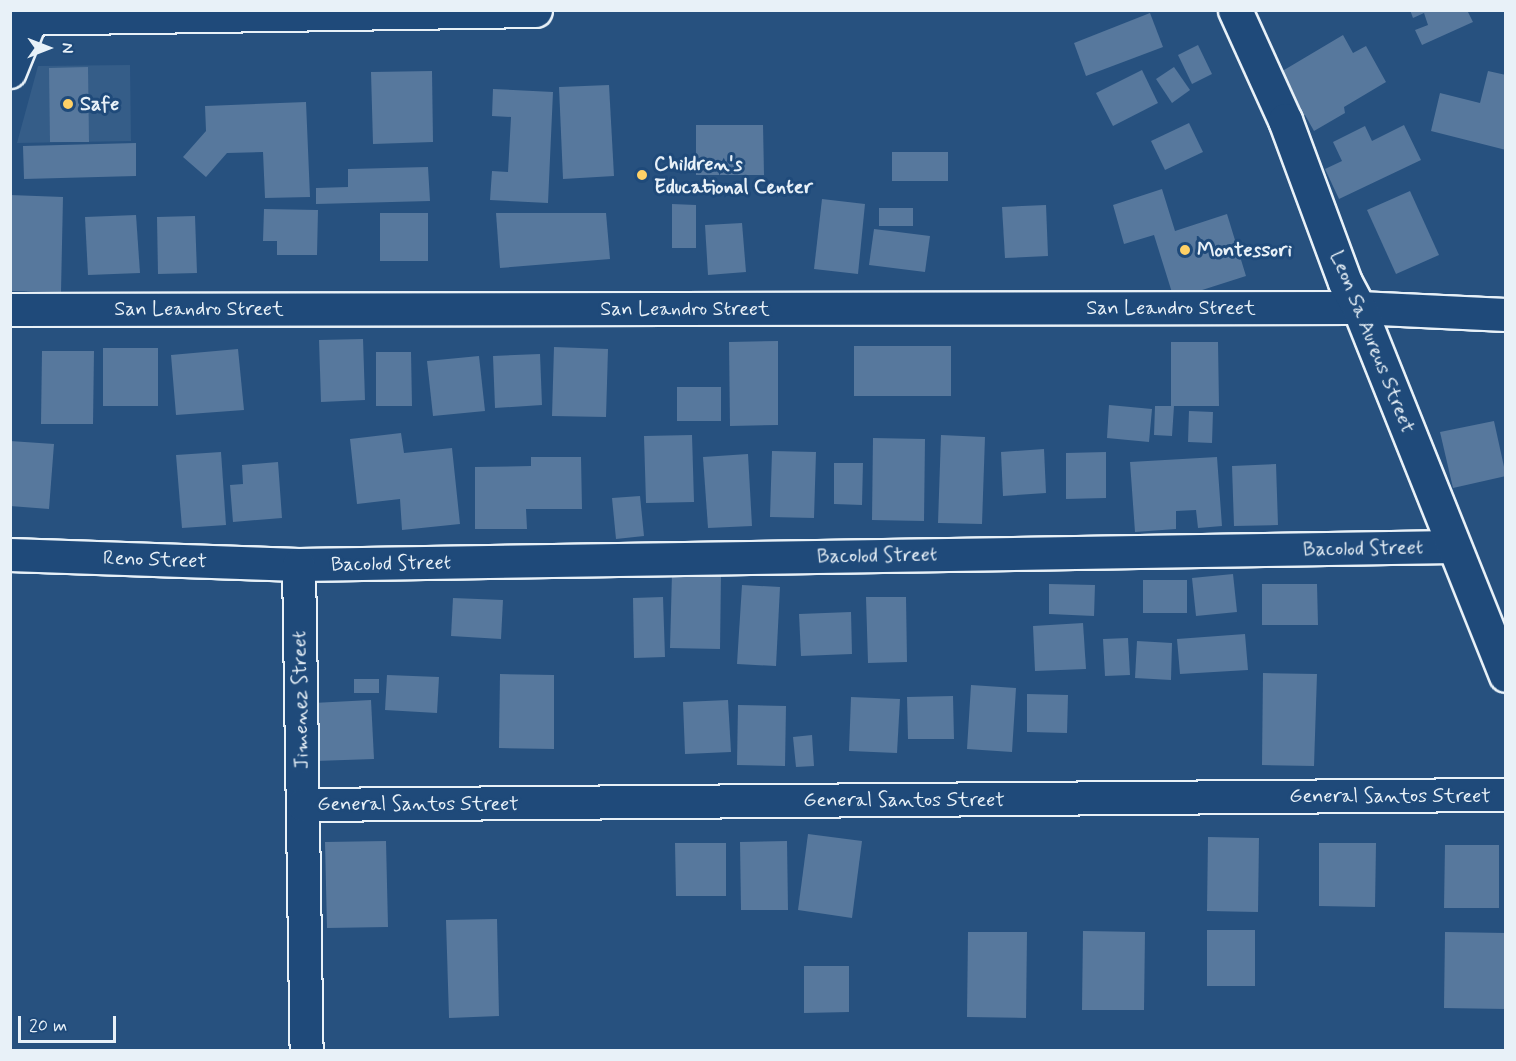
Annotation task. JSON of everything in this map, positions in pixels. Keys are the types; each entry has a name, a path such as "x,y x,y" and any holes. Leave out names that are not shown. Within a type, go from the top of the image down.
{"street":[{"path":"10,72 26,16 535,10"},
{"name":"Leon Sa Aureus Street","path":"1235,10 1285,120 1345,282 1359,308 1506,675"},
{"name":"San Leandro Street","path":"10,310 1359,308 1506,315"},
{"name":"Bacolod Street","path":"299,565 1454,547"},
{"name":"Reno Street","path":"10,555 299,565"},
{"name":"Jimenez Street","path":"299,565 307,1050"},
{"name":"General Santos Street","path":"303,805 1506,795"}],"shaded area":[{"path":"130,65 131,141 17,143 38,66"}],"building":[{"path":"1410,10 1467,10 1473,22 1422,45 1415,30 1428,25 1424,13 1413,18"},
{"path":"1150,13 1163,47 1086,76 1074,43"},
{"path":"1343,35 1353,53 1366,46 1386,82 1344,107 1345,113 1314,131 1305,115 1300,119 1274,76"},
{"path":"1198,45 1212,74 1192,84 1178,55"},
{"path":"88,67 89,142 50,142 49,68"},
{"path":"1174,67 1190,90 1172,103 1156,79"},
{"path":"1142,70 1158,103 1113,126 1096,93"},
{"path":"432,71 433,142 373,144 371,72"},
{"path":"1488,71 1506,75 1506,150 1431,131 1440,93 1480,103"},
{"path":"609,85 614,176 563,179 559,87"},
{"path":"493,89 553,92 548,203 490,200 492,171 508,172 511,117 492,116"},
{"path":"306,102 310,197 265,198 263,152 227,153 206,177 183,157 206,131 205,106"},
{"path":"1189,123 1203,152 1165,170 1151,141"},
{"path":"696,125 763,125 764,175 696,175"},
{"path":"1404,125 1421,160 1339,199 1325,169 1342,161 1333,142 1365,126 1372,141"},
{"path":"136,143 136,176 24,179 23,146"},
{"path":"892,152 948,152 948,181 892,181"},
{"path":"428,167 430,201 316,204 316,188 348,187 348,169"},
{"path":"1162,189 1175,231 1227,214 1246,276 1174,299 1154,235 1124,244 1113,205"},
{"path":"1410,191 1439,255 1396,274 1367,210"},
{"path":"10,195 63,197 61,292 10,291"},
{"path":"822,199 865,204 858,274 814,269"},
{"path":"672,204 696,205 696,248 672,248"},
{"path":"1046,205 1048,256 1005,258 1002,207"},
{"path":"879,208 913,208 913,226 879,226"},
{"path":"264,209 318,210 317,255 277,255 277,241 263,241"},
{"path":"380,213 428,213 428,261 380,261"},
{"path":"496,213 606,213 610,259 500,268"},
{"path":"136,215 140,273 88,275 85,217"},
{"path":"195,216 197,273 158,274 157,217"},
{"path":"742,223 746,272 708,275 705,225"},
{"path":"874,229 930,236 925,272 869,265"},
{"path":"363,339 365,400 321,402 319,340"},
{"path":"778,341 778,425 730,426 729,342"},
{"path":"1171,342 1218,342 1219,406 1174,406 1172,436 1154,435 1155,406 1171,406"},
{"path":"854,346 951,346 951,396 854,396"},
{"path":"554,347 608,349 606,417 552,416"},
{"path":"103,348 158,348 158,406 103,406"},
{"path":"238,349 244,410 176,415 171,355"},
{"path":"42,351 94,351 93,424 41,424"},
{"path":"376,352 411,352 412,406 376,406"},
{"path":"540,354 542,405 495,408 493,356"},
{"path":"479,356 485,411 433,416 427,361"},
{"path":"677,387 721,387 721,421 677,421"},
{"path":"1109,405 1152,409 1149,442 1107,438"},
{"path":"1189,411 1213,412 1212,443 1188,442"},
{"path":"1494,421 1506,476 1453,488 1440,432"},
{"path":"401,433 404,453 452,448 460,524 402,530 400,499 357,504 350,439"},
{"path":"692,435 694,502 646,503 644,436"},
{"path":"941,435 985,437 982,524 938,523"},
{"path":"873,438 925,439 924,521 872,520"},
{"path":"10,441 54,444 49,509 10,506"},
{"path":"1044,449 1046,493 1003,496 1001,452"},
{"path":"772,451 816,452 814,518 770,517"},
{"path":"221,452 226,525 182,528 176,455"},
{"path":"1106,452 1106,498 1066,499 1066,453"},
{"path":"748,454 752,526 708,528 703,457"},
{"path":"531,457 581,457 582,509 526,509 527,529 475,529 475,467 531,466"},
{"path":"1217,457 1222,526 1198,528 1196,510 1176,511 1176,529 1135,532 1130,462"},
{"path":"278,462 282,518 233,522 230,485 243,484 242,465"},
{"path":"834,463 863,463 862,505 834,504"},
{"path":"1276,464 1278,525 1234,526 1232,466"},
{"path":"640,496 644,536 616,539 612,498"},
{"path":"672,573 721,574 720,649 670,648"},
{"path":"1233,574 1237,612 1196,616 1192,578"},
{"path":"1143,580 1187,580 1187,613 1143,613"},
{"path":"1049,584 1095,585 1094,616 1049,614"},
{"path":"1262,584 1317,584 1318,625 1262,625"},
{"path":"742,585 780,587 776,666 737,664"},
{"path":"663,597 665,657 634,658 633,598"},
{"path":"866,597 906,597 907,662 868,663"},
{"path":"453,598 503,600 501,639 451,636"},
{"path":"851,612 852,654 801,656 799,614"},
{"path":"1083,623 1086,669 1035,671 1033,626"},
{"path":"1245,634 1248,670 1180,674 1177,639"},
{"path":"1128,638 1130,675 1105,676 1103,639"},
{"path":"1137,641 1172,643 1171,680 1135,678"},
{"path":"1263,673 1317,674 1314,766 1262,765"},
{"path":"500,674 554,675 554,749 499,748"},
{"path":"387,675 439,677 437,713 385,710"},
{"path":"354,679 379,679 379,693 354,693"},
{"path":"971,685 1016,688 1012,752 967,749"},
{"path":"1027,694 1068,695 1067,733 1027,732"},
{"path":"953,696 954,739 908,739 907,697"},
{"path":"851,697 900,699 897,753 849,751"},
{"path":"371,700 374,759 315,761 313,703"},
{"path":"728,700 731,752 685,754 683,702"},
{"path":"738,705 786,706 785,766 737,765"},
{"path":"812,735 814,766 796,767 793,737"},
{"path":"808,834 862,841 852,918 798,910"},
{"path":"1208,837 1259,838 1258,912 1207,911"},
{"path":"386,841 388,927 327,928 325,842"},
{"path":"787,841 788,910 741,910 740,842"},
{"path":"675,843 726,843 726,896 676,896"},
{"path":"1319,843 1376,843 1375,907 1319,906"},
{"path":"1445,845 1499,845 1499,908 1444,908"},
{"path":"497,919 499,1016 449,1018 446,920"},
{"path":"1207,930 1255,930 1255,986 1207,986"},
{"path":"1083,931 1145,932 1144,1010 1082,1010"},
{"path":"968,932 1027,932 1026,1018 967,1017"},
{"path":"1445,932 1506,933 1506,1009 1444,1008"},
{"path":"804,966 849,966 849,1012 804,1013"}],"place":[{"name":"Safe","path":"68,104"},
{"name":"Children's Educational Center","path":"642,175"},
{"name":"Montessori","path":"1185,250"}]}
